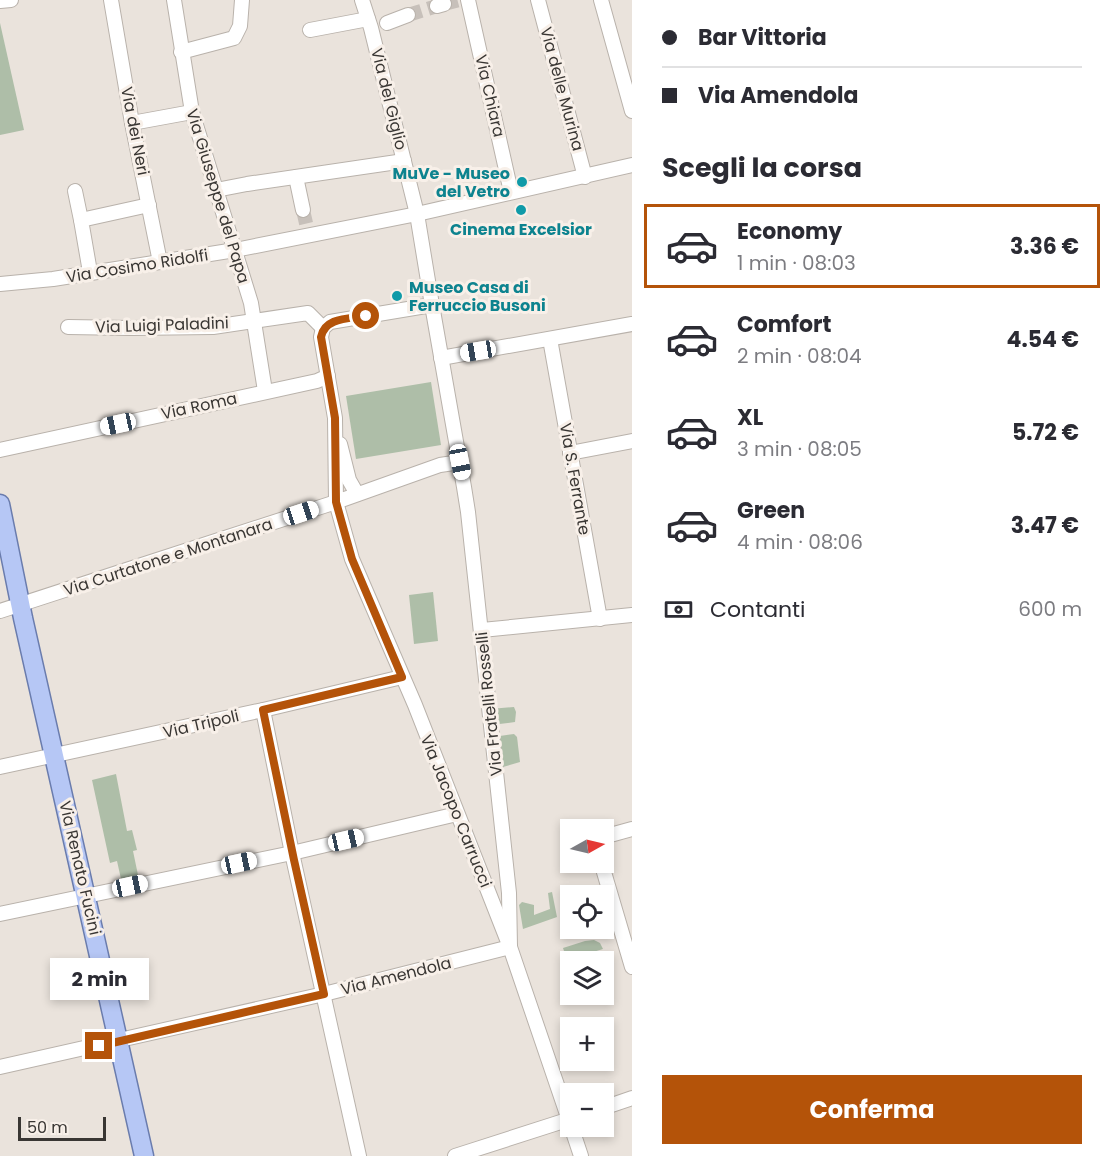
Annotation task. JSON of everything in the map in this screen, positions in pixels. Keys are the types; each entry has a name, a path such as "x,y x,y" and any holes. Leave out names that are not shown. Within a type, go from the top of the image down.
{"main road":[{"name":"Via Renato Fucini","path":"0,504 144,1156"}],"street":[{"path":"0,1 11,0"},
{"name":"Via dei Neri","path":"111,0 132,123 160,262"},
{"name":"Via Giuseppe del Papa","path":"174,0 192,112 255,321 265,391"},
{"path":"181,52 234,38 240,26 242,0"},
{"name":"Via del Giglio","path":"362,0 375,24 417,214 441,358"},
{"name":"Via Chiara","path":"468,0 512,192"},
{"name":"Via delle Murina","path":"538,0 585,177"},
{"path":"600,0 632,111"},
{"path":"310,30 375,24 408,15"},
{"path":"132,123 192,112"},
{"path":"216,190 404,161"},
{"name":"Via Cosimo Ridolfi","path":"0,284 53,279 235,250 417,214 632,165"},
{"path":"296,177 303,210"},
{"path":"75,191 90,272"},
{"path":"81,220 149,205"},
{"path":"357,494 348,480 335,418 321,337 324,328 330,322 432,305"},
{"name":"Via Luigi Paladini","path":"68,327 213,327 308,313 324,328"},
{"path":"441,358 632,324"},
{"name":"Via S. Ferrante","path":"550,339 600,619"},
{"name":"Via Fratelli Rosselli","path":"441,358 460,462 482,630 509,893 510,947"},
{"name":"Via Roma","path":"0,450 317,381 328,376"},
{"name":"Via Jacopo Carrucci","path":"335,418 336,502 352,559 402,677 510,947 560,1093"},
{"path":"570,453 632,441"},
{"name":"Via Curtatone e Montanara","path":"0,611 336,502 440,465 460,462"},
{"path":"482,630 632,615"},
{"name":"Via Tripoli","path":"0,767 263,710 402,677"},
{"path":"263,710 359,1156"},
{"path":"0,914 292,852 457,814"},
{"path":"614,834 632,829"},
{"path":"605,873 628,944 632,967"},
{"name":"Via Amendola","path":"0,1067 324,994 510,947"},
{"path":"614,1104 632,1098"},
{"path":"455,1156 560,1125"},
{"name":"Via Jacopo Carrucci","path":"575,1137 581,1156"}],"green space":[{"path":"0,23 24,130 0,135"},
{"path":"431,382 441,445 356,459 346,396"},
{"path":"433,592 438,641 414,644 409,595"},
{"path":"514,707 515,722 491,725 490,709"},
{"path":"514,734 517,737 520,762 496,769 493,737"},
{"path":"116,774 127,831 132,830 137,850 133,851 138,875 121,879 117,861 110,863 92,780"},
{"path":"552,892 557,917 523,929 519,905 522,902 534,905 534,915 550,909 548,893"},
{"path":"594,940 600,943 603,949 564,951 563,948"}],"tunnel":[{"path":"444,4 459,0"},
{"path":"408,15 437,6"},
{"path":"303,210 308,232"}],"place":[{"name":"MuVe - Museo del Vetro","path":"522,182"},
{"name":"Cinema Excelsior","path":"521,210"},
{"name":"Museo Casa di Ferruccio Busoni","path":"397,296"}],"route":[{"path":"99,1046 324,994 263,710 402,677 352,559 335,494 335,418 321,337 324,328 330,322 366,316"}]}
